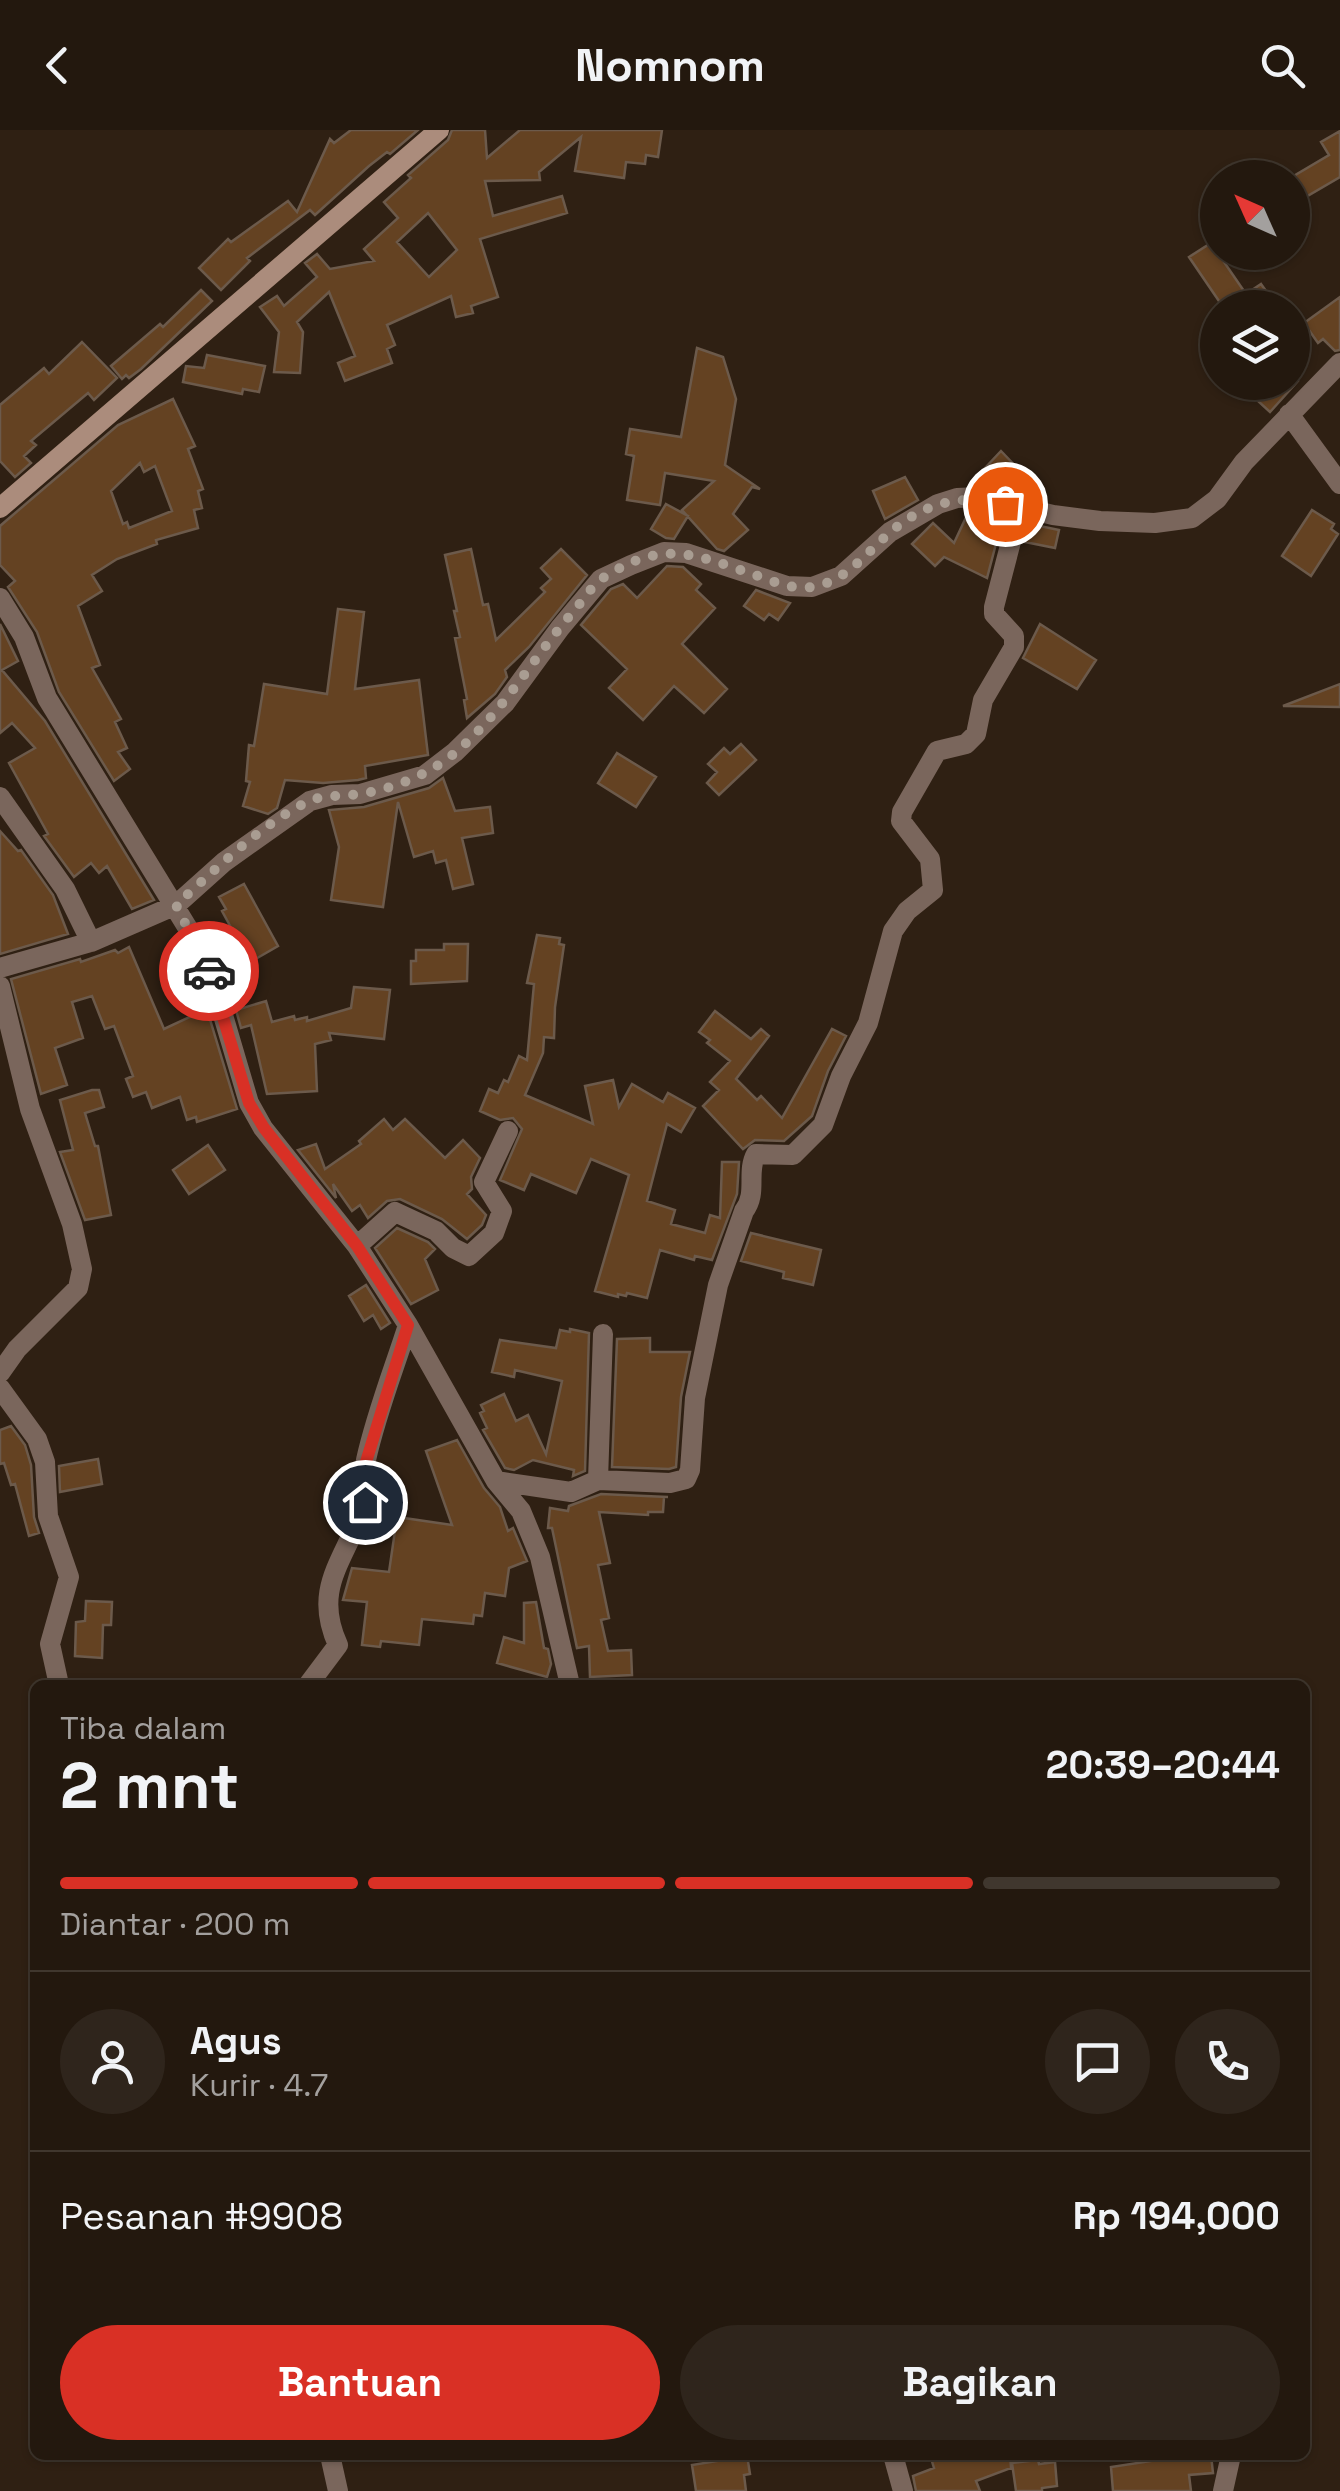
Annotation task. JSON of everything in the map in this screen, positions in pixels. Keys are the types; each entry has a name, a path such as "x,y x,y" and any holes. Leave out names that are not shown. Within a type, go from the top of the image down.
{"main road":[{"path":"0,508 439,130"}],"street":[{"path":"0,968 91,942 176,905 224,862 310,800 360,794 424,774 456,752 504,702 601,579 664,552 709,558 786,586 812,587 841,576 890,532 938,504 958,498 979,498 1100,521 1154,523 1192,518 1217,499 1244,462 1340,363"},
{"path":"1289,414 1340,484"},
{"path":"496,1480 570,1492 598,1480 686,1480 699,1380 718,1285 750,1203 751,1162 756,1154 794,1155 824,1125 841,1076 868,1023 893,932 907,911 933,890 930,859 901,821 902,812 937,751 966,744 976,734 983,700 1014,647 1014,636 994,614 994,607 1020,507"},
{"path":"0,598 24,637 56,712 176,905 212,978 249,1103 264,1128 357,1246 408,1325 496,1480 521,1511 540,1557 569,1680"},
{"path":"0,798 64,889 91,942"},
{"path":"0,986 30,1109 72,1224 82,1269 78,1288 17,1349 0,1373"},
{"path":"357,1246 395,1212 436,1232 469,1256 500,1223 502,1211 484,1182 508,1131"},
{"path":"312,1680 338,1645 328,1624 327,1598 333,1574 365,1502 366,1462 408,1325"},
{"path":"598,1480 603,1334"},
{"path":"0,1388 37,1439 45,1462 48,1516 69,1577 50,1644 57,1680"},
{"path":"331,2460 338,2491"},
{"path":"894,2460 903,2491"},
{"path":"1224,2491 1231,2460"}],"building":[{"path":"351,130 418,130 369,166 315,215 310,210 247,258 250,261 221,290 199,268 228,239 231,242 288,201 297,212 330,139 334,143"},
{"path":"452,130 485,130 487,158 520,130 662,130 658,157 646,155 645,164 626,162 624,178 575,171 581,137 539,172 540,180 485,181 493,216 562,196 567,213 480,239 498,297 471,306 473,313 456,317 451,296 387,325 395,345 387,349 392,363 345,381 338,363 355,356 329,292 297,322 303,332 300,373 274,372 279,332 260,307 277,296 284,306 317,277 305,263 317,254 330,269 374,261 364,249 398,218 384,202 448,140","holes":["428,213 457,250 429,277 397,242"]},
{"path":"1340,131 1340,177 1310,194 1310,166 1329,155 1321,142"},
{"path":"1200,250 1200,270 1230,270 1243,290 1211,290 1189,257"},
{"path":"201,290 212,301 141,369 122,379 111,366 160,324 163,327"},
{"path":"1340,297 1340,350 1335,351 1323,339 1318,343 1310,332 1310,319"},
{"path":"82,342 117,378 94,400 88,393 31,441 36,445 24,456 31,463 15,477 0,461 0,405 44,368 49,374"},
{"path":"697,348 723,357 736,399 725,465 760,489 752,487 733,514 748,530 724,551 717,549 682,510 714,481 665,473 660,505 627,500 634,456 626,454 630,429 681,437"},
{"path":"207,355 265,366 259,392 243,389 242,394 183,382 186,366 204,368"},
{"path":"173,399 195,446 188,449 203,489 198,491 202,508 194,510 198,528 156,540 157,544 117,559 92,575 102,591 78,606 100,665 92,668 121,719 115,722 127,748 118,752 130,769 114,781 59,692 37,632 8,587 15,581 0,565 0,526 118,425","holes":["140,463 144,472 155,466 172,511 129,528 127,522 123,524 111,491"]},
{"path":"1257,400 1281,400 1270,412"},
{"path":"1001,451 1044,489 1036,497 970,484"},
{"path":"905,477 918,500 885,519 873,491"},
{"path":"666,504 688,516 674,539 651,529"},
{"path":"1312,510 1334,524 1331,529 1338,534 1311,576 1282,556"},
{"path":"969,511 1003,517 987,578 944,557 935,566 912,544 933,523 954,543"},
{"path":"1030,524 1059,530 1055,548 1025,542"},
{"path":"471,549 483,605 488,604 496,640 545,592 541,588 551,579 541,568 561,549 587,575 529,647 505,670 507,677 495,694 467,718 455,638 460,637 457,611 445,555"},
{"path":"667,566 683,567 701,584 696,590 715,608 682,644 727,689 704,713 674,686 643,720 609,688 627,669 581,625 611,589 623,584 637,598"},
{"path":"756,590 790,603 778,620 769,614 764,620 744,606"},
{"path":"338,609 364,612 355,689 419,680 428,755 365,766 366,778 358,780 285,780 277,808 268,814 243,806 250,782 246,781 249,745 254,746 264,684 327,694"},
{"path":"0,624 18,661 2,670 45,721 154,900 132,909 107,866 99,873 91,863 74,877 44,836 48,834 9,763 35,748 12,723 0,733"},
{"path":"1040,624 1096,660 1077,689 1023,658"},
{"path":"1340,684 1340,707 1283,706"},
{"path":"741,744 756,760 719,795 707,783 717,772 708,764 724,748 730,754"},
{"path":"617,753 656,777 636,807 598,783"},
{"path":"443,778 455,811 490,807 493,833 462,838 473,884 453,889 446,860 436,863 433,851 414,857 398,802 383,907 331,900 339,847 329,810 364,807 429,788"},
{"path":"0,831 21,850 53,895 68,934 0,954"},
{"path":"244,884 278,946 240,968 230,950 240,944 219,897"},
{"path":"537,935 560,938 559,944 564,945 554,1038 544,1037 543,1053 525,1095 593,1124 585,1086 613,1080 619,1107 632,1084 663,1102 668,1093 695,1108 681,1132 667,1124 647,1201 675,1210 671,1224 705,1233 710,1215 720,1218 722,1162 739,1162 737,1194 712,1260 695,1256 694,1260 660,1250 647,1298 595,1291 629,1175 591,1159 576,1193 531,1174 524,1190 500,1180 522,1129 513,1118 500,1120 480,1111 489,1089 498,1093 504,1080 508,1082 519,1056 527,1060 534,984 527,983"},
{"path":"444,944 468,944 467,981 411,984 411,961 416,961 416,950 444,950"},
{"path":"129,947 164,1029 196,1014 175,958 186,954 199,983 237,1109 197,1122 196,1117 187,1120 180,1097 152,1108 146,1092 133,1097 126,1079 133,1076 114,1026 105,1029 92,996 72,1002 83,1038 55,1048 67,1085 41,1094 11,979"},
{"path":"354,987 390,990 384,1039 329,1033 331,1040 315,1044 317,1091 267,1094 251,1025 241,1028 236,1010 266,1001 272,1022 294,1016 295,1020 307,1017 307,1021 351,1008"},
{"path":"715,1011 751,1039 761,1029 769,1036 736,1079 757,1100 761,1096 782,1118 832,1029 846,1036 812,1116 784,1141 755,1140 743,1149 703,1106 719,1090 710,1082 730,1061 699,1032"},
{"path":"99,1090 104,1107 85,1113 98,1146 111,1215 85,1220 60,1152 73,1150 60,1100"},
{"path":"384,1119 393,1130 405,1119 445,1158 463,1140 480,1158 471,1177 472,1189 467,1194 486,1215 482,1225 467,1239 442,1219 400,1199 387,1201 368,1218 360,1205 352,1211 333,1184 336,1198 298,1150 316,1144 325,1169 361,1144 359,1141"},
{"path":"208,1145 225,1170 189,1194 173,1170"},
{"path":"397,1228 435,1249 425,1259 438,1290 411,1304 375,1248"},
{"path":"751,1233 821,1250 813,1285 783,1278 784,1272 741,1261"},
{"path":"366,1285 390,1323 381,1329 373,1315 364,1321 349,1296"},
{"path":"560,1330 589,1333 585,1471 573,1476 574,1470 533,1460 514,1470 505,1468 483,1430 487,1428 481,1405 504,1394 516,1421 528,1415 546,1454 562,1381 515,1370 514,1377 492,1372 500,1340 556,1348"},
{"path":"650,1338 650,1352 690,1352 681,1397 676,1467 612,1467 617,1339"},
{"path":"11,1426 25,1445 31,1465 34,1517 39,1533 29,1536 15,1484 11,1485 4,1463 0,1464 0,1430"},
{"path":"457,1440 484,1488 500,1507 508,1531 513,1528 527,1561 509,1568 505,1596 485,1593 482,1616 474,1615 473,1624 422,1619 419,1645 381,1641 380,1647 362,1645 367,1602 343,1600 352,1568 389,1572 397,1517 452,1525 426,1451"},
{"path":"98,1459 102,1484 60,1492 59,1466"},
{"path":"601,1494 668,1497 664,1497 663,1512 599,1512 610,1563 598,1565 609,1618 601,1620 608,1651 631,1650 632,1675 590,1677 589,1646 577,1648 552,1528 548,1528 550,1508 568,1511 569,1506"},
{"path":"86,1601 112,1602 111,1625 103,1625 102,1658 75,1656 76,1622 85,1621"},
{"path":"536,1602 544,1648 548,1649 551,1664 547,1677 497,1663 504,1637 524,1643 524,1603"},
{"path":"748,2460 750,2474 744,2475 746,2491 696,2491 692,2465"},
{"path":"932,2460 1010,2460 1011,2468 976,2481 980,2491 916,2491 913,2476 934,2468"},
{"path":"1038,2460 1039,2464 1055,2462 1057,2486 1042,2491 1016,2491 1012,2463"},
{"path":"1157,2460 1212,2460 1213,2473 1189,2475 1191,2491 1113,2491 1111,2467"}],"way so far":[{"path":"209,971 176,905 224,862 310,800 360,794 424,774 456,752 490,719 601,579 664,552 709,558 786,586 812,587 841,576 890,532 938,504 958,498 979,498 1005,504"}],"route":[{"path":"209,971 249,1103 264,1128 357,1246 408,1325 366,1462 365,1502"}]}
